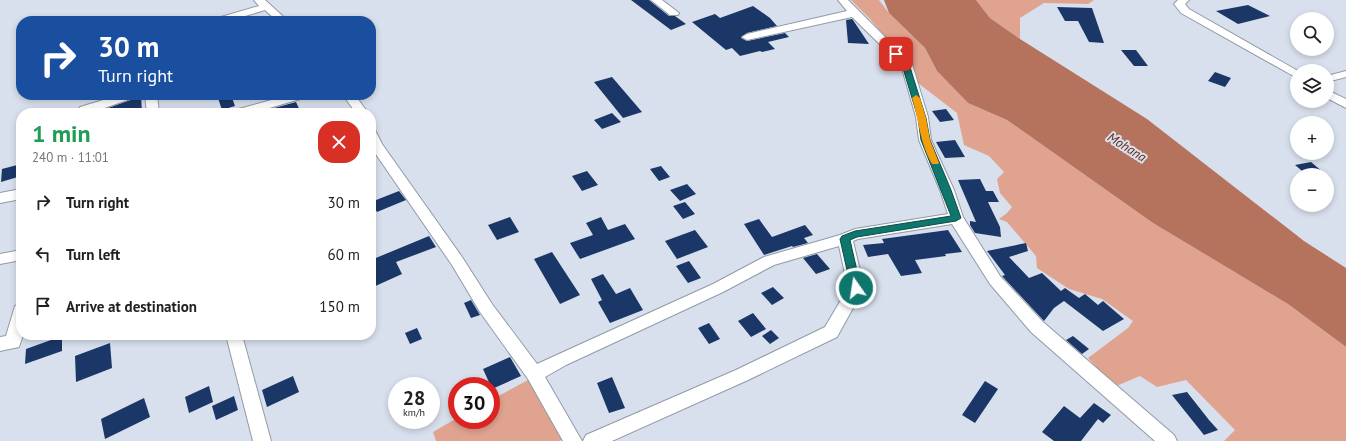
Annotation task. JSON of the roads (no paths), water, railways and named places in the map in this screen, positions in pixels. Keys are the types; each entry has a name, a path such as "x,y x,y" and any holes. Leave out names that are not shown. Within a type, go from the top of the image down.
{"street":[{"path":"656,0 674,13"},
{"path":"843,0 854,13 906,64 922,118 926,140 947,190 956,218 995,280 1038,327 1168,441"},
{"path":"1184,0 1180,4 1185,11 1290,71"},
{"path":"230,16 262,3 277,16"},
{"path":"747,37 854,13"},
{"path":"1334,77 1346,74"},
{"path":"1334,97 1346,104"},
{"path":"90,108 116,100"},
{"path":"257,108 285,100"},
{"path":"376,145 457,261 486,308 534,374 573,441"},
{"path":"0,198 16,195"},
{"path":"534,374 560,360 718,288 769,261 845,239 855,234 956,218"},
{"path":"592,441 742,375 831,332 856,288 845,239"},
{"path":"0,260 16,256"},
{"path":"0,344 13,342 16,330"},
{"path":"235,340 262,441"}],"water":[{"name":"Mohana","path":"884,0 976,0 990,18 1020,39 1147,119 1304,241 1346,268 1346,347 1288,304 1153,223 1007,120 968,103 937,71 925,48 889,13"}]}
